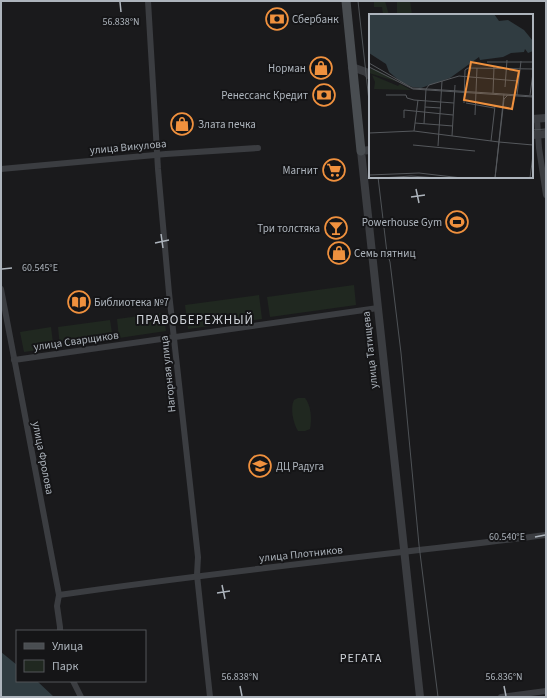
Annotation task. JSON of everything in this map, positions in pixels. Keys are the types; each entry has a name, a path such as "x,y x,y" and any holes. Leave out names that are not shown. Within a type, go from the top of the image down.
{"main road":[{"name":"улица Татищева","path":"346,1 352,68 366,150"}],"street":[{"name":"Нагорная улица","path":"148,1 157,155 174,337 198,557 197,575 210,697"},
{"path":"352,68 366,72 369,75"},
{"path":"546,118 534,119 539,135 546,195"},
{"name":"улица Викулова","path":"1,169 157,155 258,148"},
{"name":"улица Татищева","path":"366,150 378,308 420,697"},
{"name":"улица Фролова","path":"1,289 59,595 56,606 60,630"},
{"name":"улица Сварщиков","path":"14,360 378,308"},
{"name":"улица Плотников","path":"59,595 197,575 546,535"},
{"path":"74,682 81,697"},
{"path":"501,697 546,691"}],"green space":[{"path":"374,1 385,1 389,14 383,14 382,7 374,7"},
{"path":"397,1 410,1 412,14 397,14"},
{"path":"354,285 356,305 270,317 267,297"},
{"path":"259,295 262,319 188,329 185,305"},
{"path":"163,313 166,331 119,338 117,319"},
{"path":"110,320 113,340 60,347 58,327"},
{"path":"51,327 53,343 51,348 24,352 20,332"},
{"path":"298,398 305,398 310,408 310,429 305,431 298,431 293,420 293,403 294,400"}],"shaded area":[{"path":"1,652 16,664 16,682 38,682 54,697 1,697"}],"tram line":[{"path":"358,1 369,101"},
{"path":"533,130 546,129"},
{"path":"378,178 401,353 419,545 438,697"}],"place":[{"name":"Сбербанк","path":"277,19"},
{"name":"Норман","path":"321,68"},
{"name":"Ренессанс Кредит","path":"324,95"},
{"name":"Злата печка","path":"182,124"},
{"name":"Магнит","path":"334,170"},
{"name":"Powerhouse Gym","path":"457,222"},
{"name":"Три толстяка","path":"336,228"},
{"name":"Семь пятниц","path":"339,253"},
{"name":"Библиотека №7","path":"79,302"},
{"name":"ДЦ Радуга","path":"260,466"}],"district":[{"name":"ПРАВОБЕРЕЖНЫЙ","path":"195,320"},
{"name":"РЕГАТА","path":"361,658"}]}
